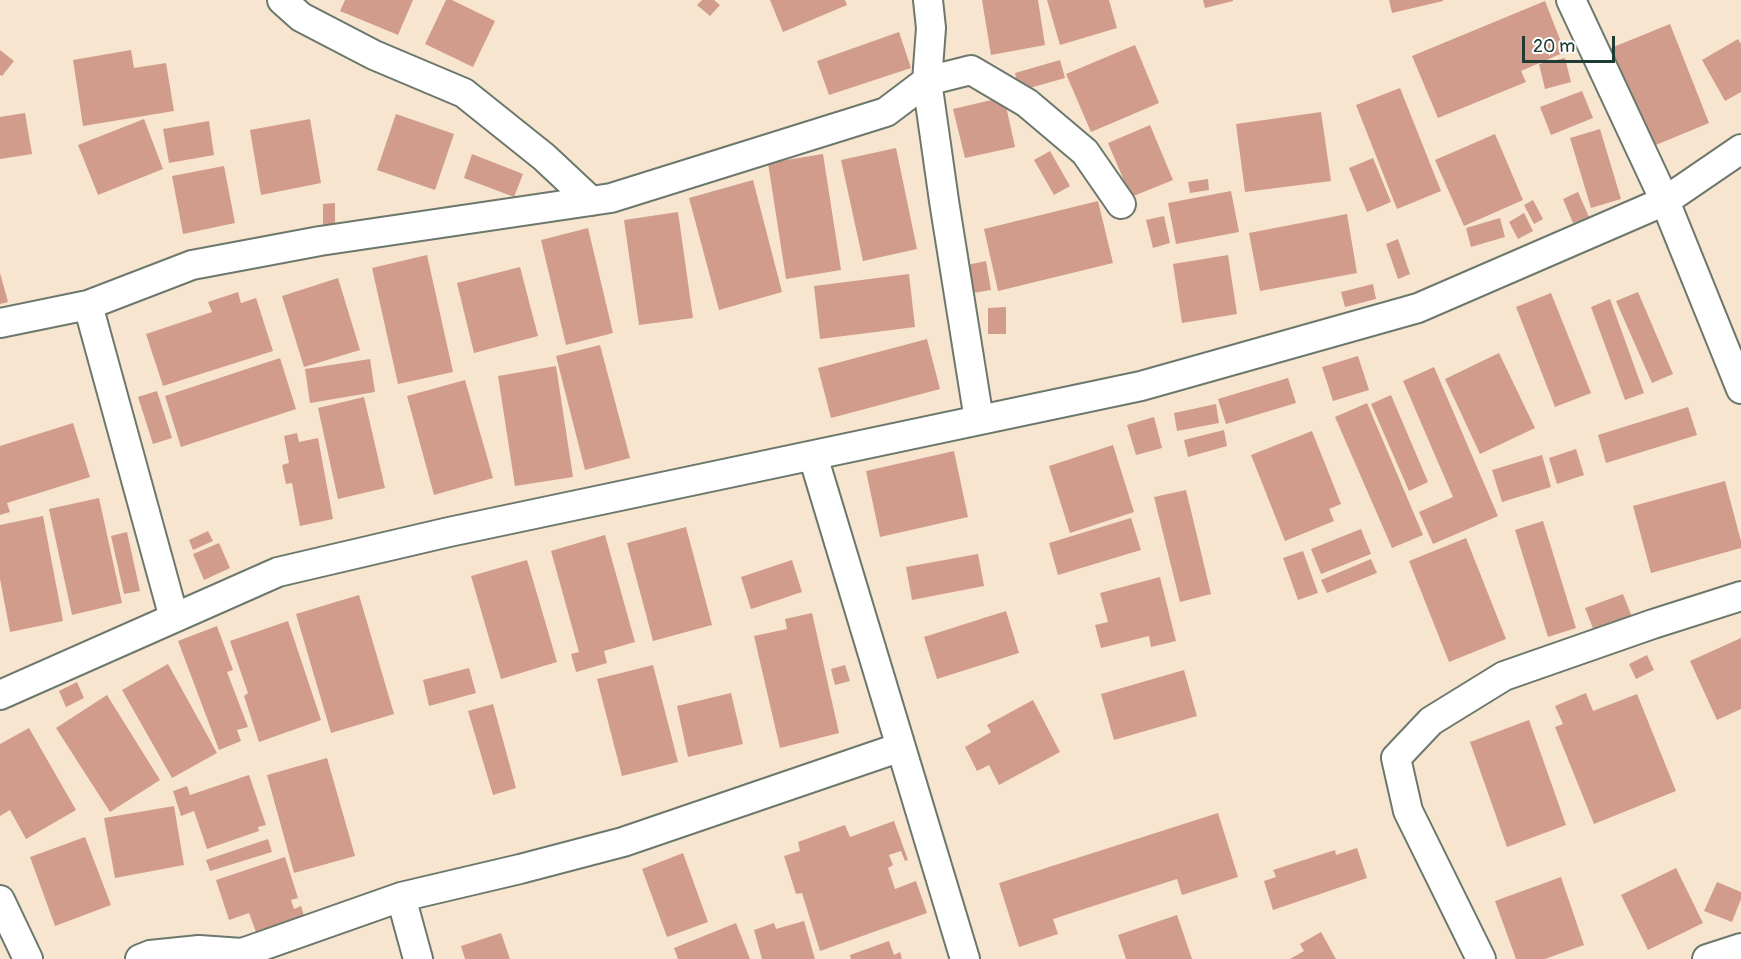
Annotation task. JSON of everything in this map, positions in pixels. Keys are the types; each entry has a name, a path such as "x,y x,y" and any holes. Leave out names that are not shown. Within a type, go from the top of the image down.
{"street":[{"path":"282,0 301,17 363,50 464,93 544,157 591,201"},
{"path":"928,0 931,28 927,81 979,420"},
{"path":"1571,0 1665,201 1741,389"},
{"path":"0,323 88,305 192,265 320,241 611,198 886,112 927,81 971,70 1026,103 1085,152 1121,204"},
{"path":"0,694 278,572 461,530 1141,386 1418,308 1665,201 1741,149"},
{"path":"88,305 174,618"},
{"path":"813,456 965,959"},
{"path":"1481,959 1408,811 1396,758 1431,721 1504,676 1741,596"},
{"path":"140,959 150,955 199,950 242,954 401,897 623,842 901,747"},
{"path":"401,897 418,959"},
{"path":"0,900 28,959"},
{"path":"1707,959 1741,948"}],"building":[{"path":"345,0 413,0 398,35 340,11"},
{"path":"446,0 452,0 495,21 473,67 425,44"},
{"path":"702,0 714,0 720,5 710,16 697,5"},
{"path":"770,0 845,0 847,5 783,32"},
{"path":"982,0 1038,0 1045,45 991,55"},
{"path":"1047,0 1109,0 1117,28 1060,45"},
{"path":"1203,0 1233,0 1233,1 1205,8"},
{"path":"1389,0 1443,0 1443,1 1392,13"},
{"path":"1545,1 1565,52 1521,71 1526,82 1438,118 1412,56"},
{"path":"1670,24 1709,123 1651,147 1611,48"},
{"path":"899,32 911,68 829,95 817,61"},
{"path":"1738,39 1741,44 1741,92 1725,101 1702,60"},
{"path":"1135,45 1159,103 1091,132 1066,74"},
{"path":"0,50 14,61 2,76 0,75"},
{"path":"131,50 134,68 166,63 174,111 83,126 73,60"},
{"path":"1565,58 1571,82 1545,89 1539,64"},
{"path":"1060,60 1065,78 1019,91 1015,73"},
{"path":"1400,88 1441,191 1397,209 1356,105"},
{"path":"1582,91 1593,118 1551,135 1540,107"},
{"path":"1004,97 1015,147 965,158 953,109"},
{"path":"1321,112 1331,181 1245,192 1236,124"},
{"path":"25,113 32,154 0,159 0,117"},
{"path":"396,114 454,134 435,190 377,170"},
{"path":"144,119 163,169 98,195 78,145"},
{"path":"310,119 321,183 261,195 250,130"},
{"path":"209,121 214,155 169,163 163,129"},
{"path":"1150,125 1173,180 1131,197 1108,143"},
{"path":"1600,129 1621,199 1591,208 1570,138"},
{"path":"1495,134 1523,200 1464,226 1435,160"},
{"path":"896,148 917,249 863,261 841,160"},
{"path":"1050,151 1070,186 1054,195 1034,160"},
{"path":"472,154 523,174 514,197 464,178"},
{"path":"823,154 841,270 786,279 768,163"},
{"path":"1373,158 1391,202 1367,212 1349,168"},
{"path":"224,166 235,223 183,234 172,176"},
{"path":"1208,179 1209,190 1190,193 1188,182"},
{"path":"753,180 782,292 719,310 689,198"},
{"path":"1231,191 1239,232 1176,244 1168,203"},
{"path":"1578,192 1589,217 1573,223 1563,199"},
{"path":"1533,200 1543,219 1534,224 1524,205"},
{"path":"1098,201 1113,263 998,291 984,229"},
{"path":"335,203 335,225 323,225 323,204"},
{"path":"678,212 693,318 639,325 624,220"},
{"path":"1524,213 1533,231 1518,239 1509,222"},
{"path":"1347,214 1357,273 1260,291 1249,233"},
{"path":"1164,216 1170,243 1153,248 1146,220"},
{"path":"1500,218 1505,237 1471,247 1466,228"},
{"path":"588,228 613,333 566,345 541,240"},
{"path":"1398,239 1410,274 1398,279 1386,244"},
{"path":"427,255 453,372 398,384 372,268"},
{"path":"1228,255 1237,314 1182,323 1173,264"},
{"path":"986,261 991,290 967,294 962,266"},
{"path":"520,267 538,336 474,353 457,283"},
{"path":"0,273 8,302 0,304"},
{"path":"909,274 915,327 820,339 814,286"},
{"path":"338,278 360,350 304,367 282,296"},
{"path":"1373,284 1376,299 1345,307 1341,292"},
{"path":"238,292 241,303 256,298 273,351 163,386 146,334 212,312 208,302"},
{"path":"1638,292 1673,374 1652,383 1616,301"},
{"path":"1551,293 1591,393 1555,407 1516,307"},
{"path":"1610,299 1644,393 1625,400 1591,307"},
{"path":"1006,307 1006,334 988,334 988,308"},
{"path":"927,339 940,389 831,418 818,368"},
{"path":"600,345 630,458 585,470 556,356"},
{"path":"1499,353 1535,428 1480,454 1445,379"},
{"path":"1358,356 1369,390 1333,401 1322,367"},
{"path":"280,358 296,409 181,447 165,396"},
{"path":"370,359 375,392 310,403 305,369"},
{"path":"556,366 573,477 515,486 498,376"},
{"path":"1434,367 1498,516 1433,544 1419,512 1453,497 1403,381"},
{"path":"1288,378 1296,403 1226,424 1218,399"},
{"path":"465,380 493,478 434,495 407,396"},
{"path":"157,391 172,438 153,444 138,397"},
{"path":"1391,395 1428,482 1409,491 1371,404"},
{"path":"364,397 385,488 338,499 318,408"},
{"path":"1367,403 1423,535 1392,548 1335,417"},
{"path":"1216,404 1219,423 1177,431 1174,413"},
{"path":"1688,407 1697,435 1606,463 1598,435"},
{"path":"1154,417 1162,448 1136,455 1127,425"},
{"path":"73,423 90,477 7,503 10,512 0,515 0,446"},
{"path":"1224,430 1227,446 1188,457 1184,440"},
{"path":"1312,431 1341,504 1329,509 1334,521 1285,541 1251,455"},
{"path":"297,433 299,442 318,438 333,519 300,526 292,483 286,484 282,465 289,463 284,436"},
{"path":"1113,445 1134,512 1070,533 1049,466"},
{"path":"1576,449 1584,475 1557,484 1549,458"},
{"path":"954,451 968,517 880,537 866,471"},
{"path":"1542,455 1551,487 1502,502 1492,470"},
{"path":"1725,481 1741,548 1651,573 1633,506"},
{"path":"1186,490 1211,594 1180,602 1154,497"},
{"path":"99,498 122,603 72,615 49,509"},
{"path":"43,516 63,621 10,632 0,579 0,525"},
{"path":"1131,518 1141,550 1058,575 1049,543"},
{"path":"1543,521 1576,628 1548,637 1515,530"},
{"path":"686,527 712,625 653,641 627,543"},
{"path":"1361,529 1371,554 1321,574 1311,549"},
{"path":"208,531 213,541 193,550 189,540"},
{"path":"127,532 140,591 124,594 111,536"},
{"path":"605,535 635,642 604,651 607,663 576,672 571,654 579,652 551,551"},
{"path":"1466,538 1506,639 1449,662 1409,561"},
{"path":"219,543 230,568 204,580 193,554"},
{"path":"1303,551 1318,593 1298,600 1283,558"},
{"path":"978,554 984,586 912,600 906,567"},
{"path":"1371,559 1377,573 1327,593 1321,580"},
{"path":"527,560 557,662 501,679 471,576"},
{"path":"792,560 802,592 751,609 741,577"},
{"path":"1160,577 1176,641 1151,647 1149,636 1101,648 1095,625 1108,622 1100,593"},
{"path":"1623,594 1632,617 1594,631 1585,608"},
{"path":"359,595 394,714 331,733 296,614"},
{"path":"1006,611 1019,653 937,679 924,637"},
{"path":"812,613 839,733 780,748 754,636 787,629 785,619"},
{"path":"288,621 321,720 259,742 244,696 248,693 230,641"},
{"path":"217,626 233,670 227,672 248,727 237,730 241,741 219,750 178,641"},
{"path":"1741,638 1741,709 1717,720 1690,661"},
{"path":"1647,655 1654,670 1636,679 1629,664"},
{"path":"168,664 217,753 172,778 122,690"},
{"path":"653,665 678,762 622,776 597,679"},
{"path":"845,665 850,681 835,685 831,669"},
{"path":"469,668 476,693 429,706 423,680"},
{"path":"1184,670 1197,716 1114,740 1101,694"},
{"path":"77,682 84,698 66,707 59,691"},
{"path":"731,693 743,744 688,757 677,706"},
{"path":"1586,693 1593,711 1637,694 1676,791 1594,824 1555,727 1563,724 1555,706"},
{"path":"107,695 160,780 110,812 56,728"},
{"path":"1033,700 1060,752 999,785 989,765 977,771 965,747 991,732 987,725"},
{"path":"493,704 516,788 493,795 468,711"},
{"path":"1529,720 1566,825 1507,847 1470,742"},
{"path":"29,728 76,810 26,839 10,810 0,816 0,744"},
{"path":"327,758 355,856 294,873 267,775"},
{"path":"249,775 266,825 258,827 259,831 207,849 194,811 181,816 173,791 187,786 190,795"},
{"path":"174,806 184,865 115,878 104,818"},
{"path":"1218,813 1238,877 1182,895 1177,879 1053,919 1058,934 1019,947 999,883"},
{"path":"894,821 908,860 905,861 901,851 889,855 893,865 888,868 895,889 916,881 927,913 820,951 802,893 796,894 784,856 800,851 798,842 845,825 850,837"},
{"path":"85,837 111,905 55,926 30,857"},
{"path":"268,839 272,852 210,871 206,860"},
{"path":"1357,848 1367,878 1273,910 1264,881 1276,877 1273,870 1335,850 1336,855"},
{"path":"683,853 708,922 667,937 642,869"},
{"path":"285,857 298,898 291,900 294,909 301,906 306,922 279,931 277,925 256,932 249,913 229,920 216,880"},
{"path":"1676,868 1703,923 1648,950 1621,895"},
{"path":"1561,877 1584,945 1545,959 1516,959 1495,901"},
{"path":"1717,882 1741,892 1741,899 1732,922 1704,911"},
{"path":"1177,915 1192,959 1126,959 1118,935"},
{"path":"804,921 815,959 762,959 754,930 774,923 776,929"},
{"path":"736,923 750,959 678,959 674,948"},
{"path":"1321,932 1336,959 1290,959 1304,951 1300,944"},
{"path":"501,933 510,959 465,959 461,946"},
{"path":"889,941 894,955 900,952 902,959 851,959 850,955"}]}
